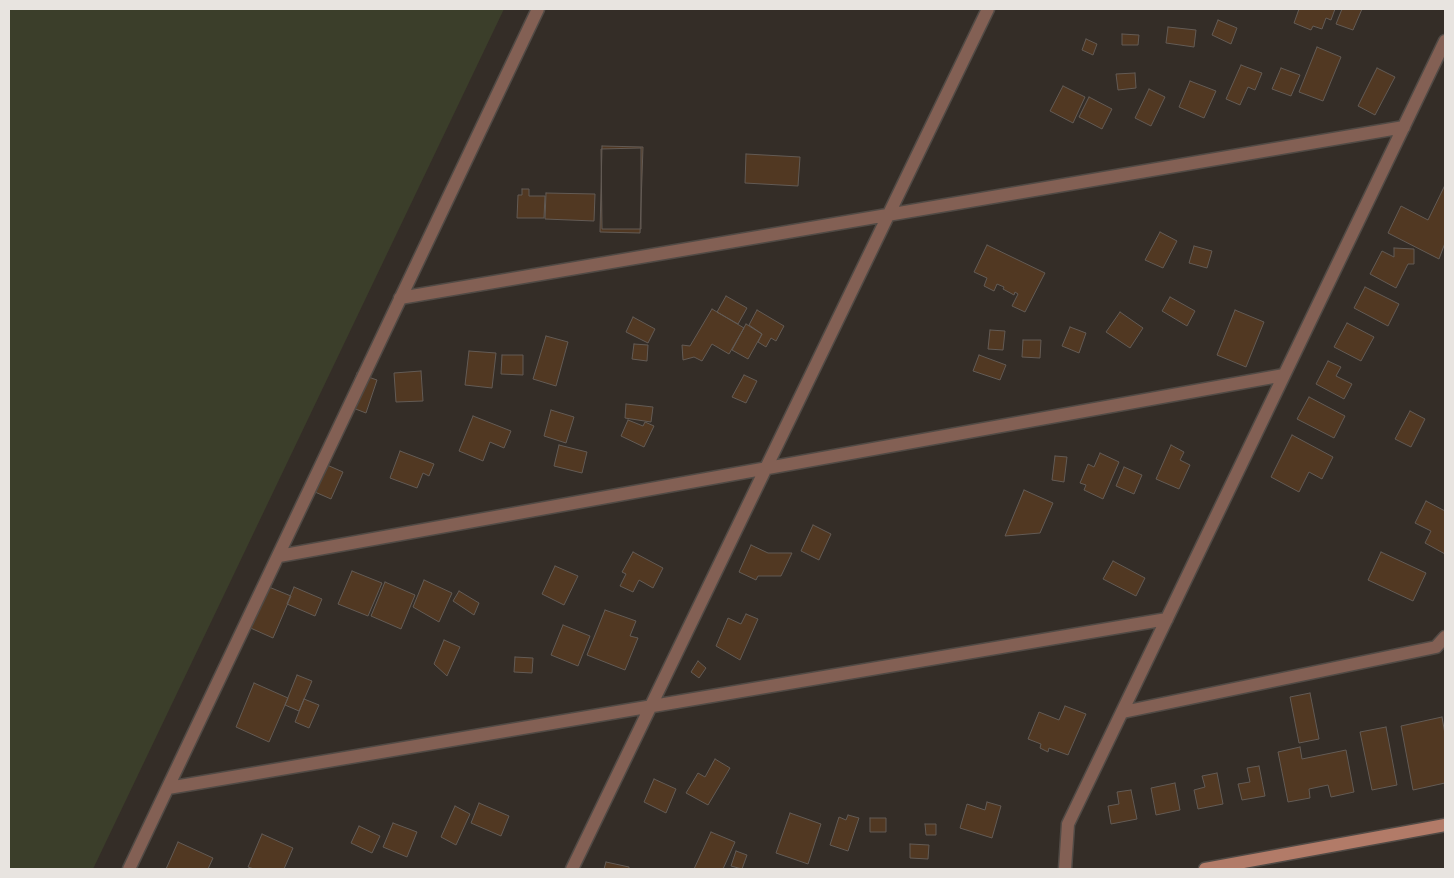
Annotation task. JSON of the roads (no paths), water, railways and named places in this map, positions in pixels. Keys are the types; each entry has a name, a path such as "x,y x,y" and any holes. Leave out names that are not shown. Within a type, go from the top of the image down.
{"street":[{"path":"129,869 538,9"},
{"path":"572,869 988,9"},
{"path":"1065,869 1068,824 1445,41"},
{"path":"400,298 1404,127"},
{"path":"279,556 1284,375"},
{"path":"168,788 1167,619"},
{"path":"1122,712 1436,647 1445,637"},
{"path":"1205,869 1445,826"}]}
